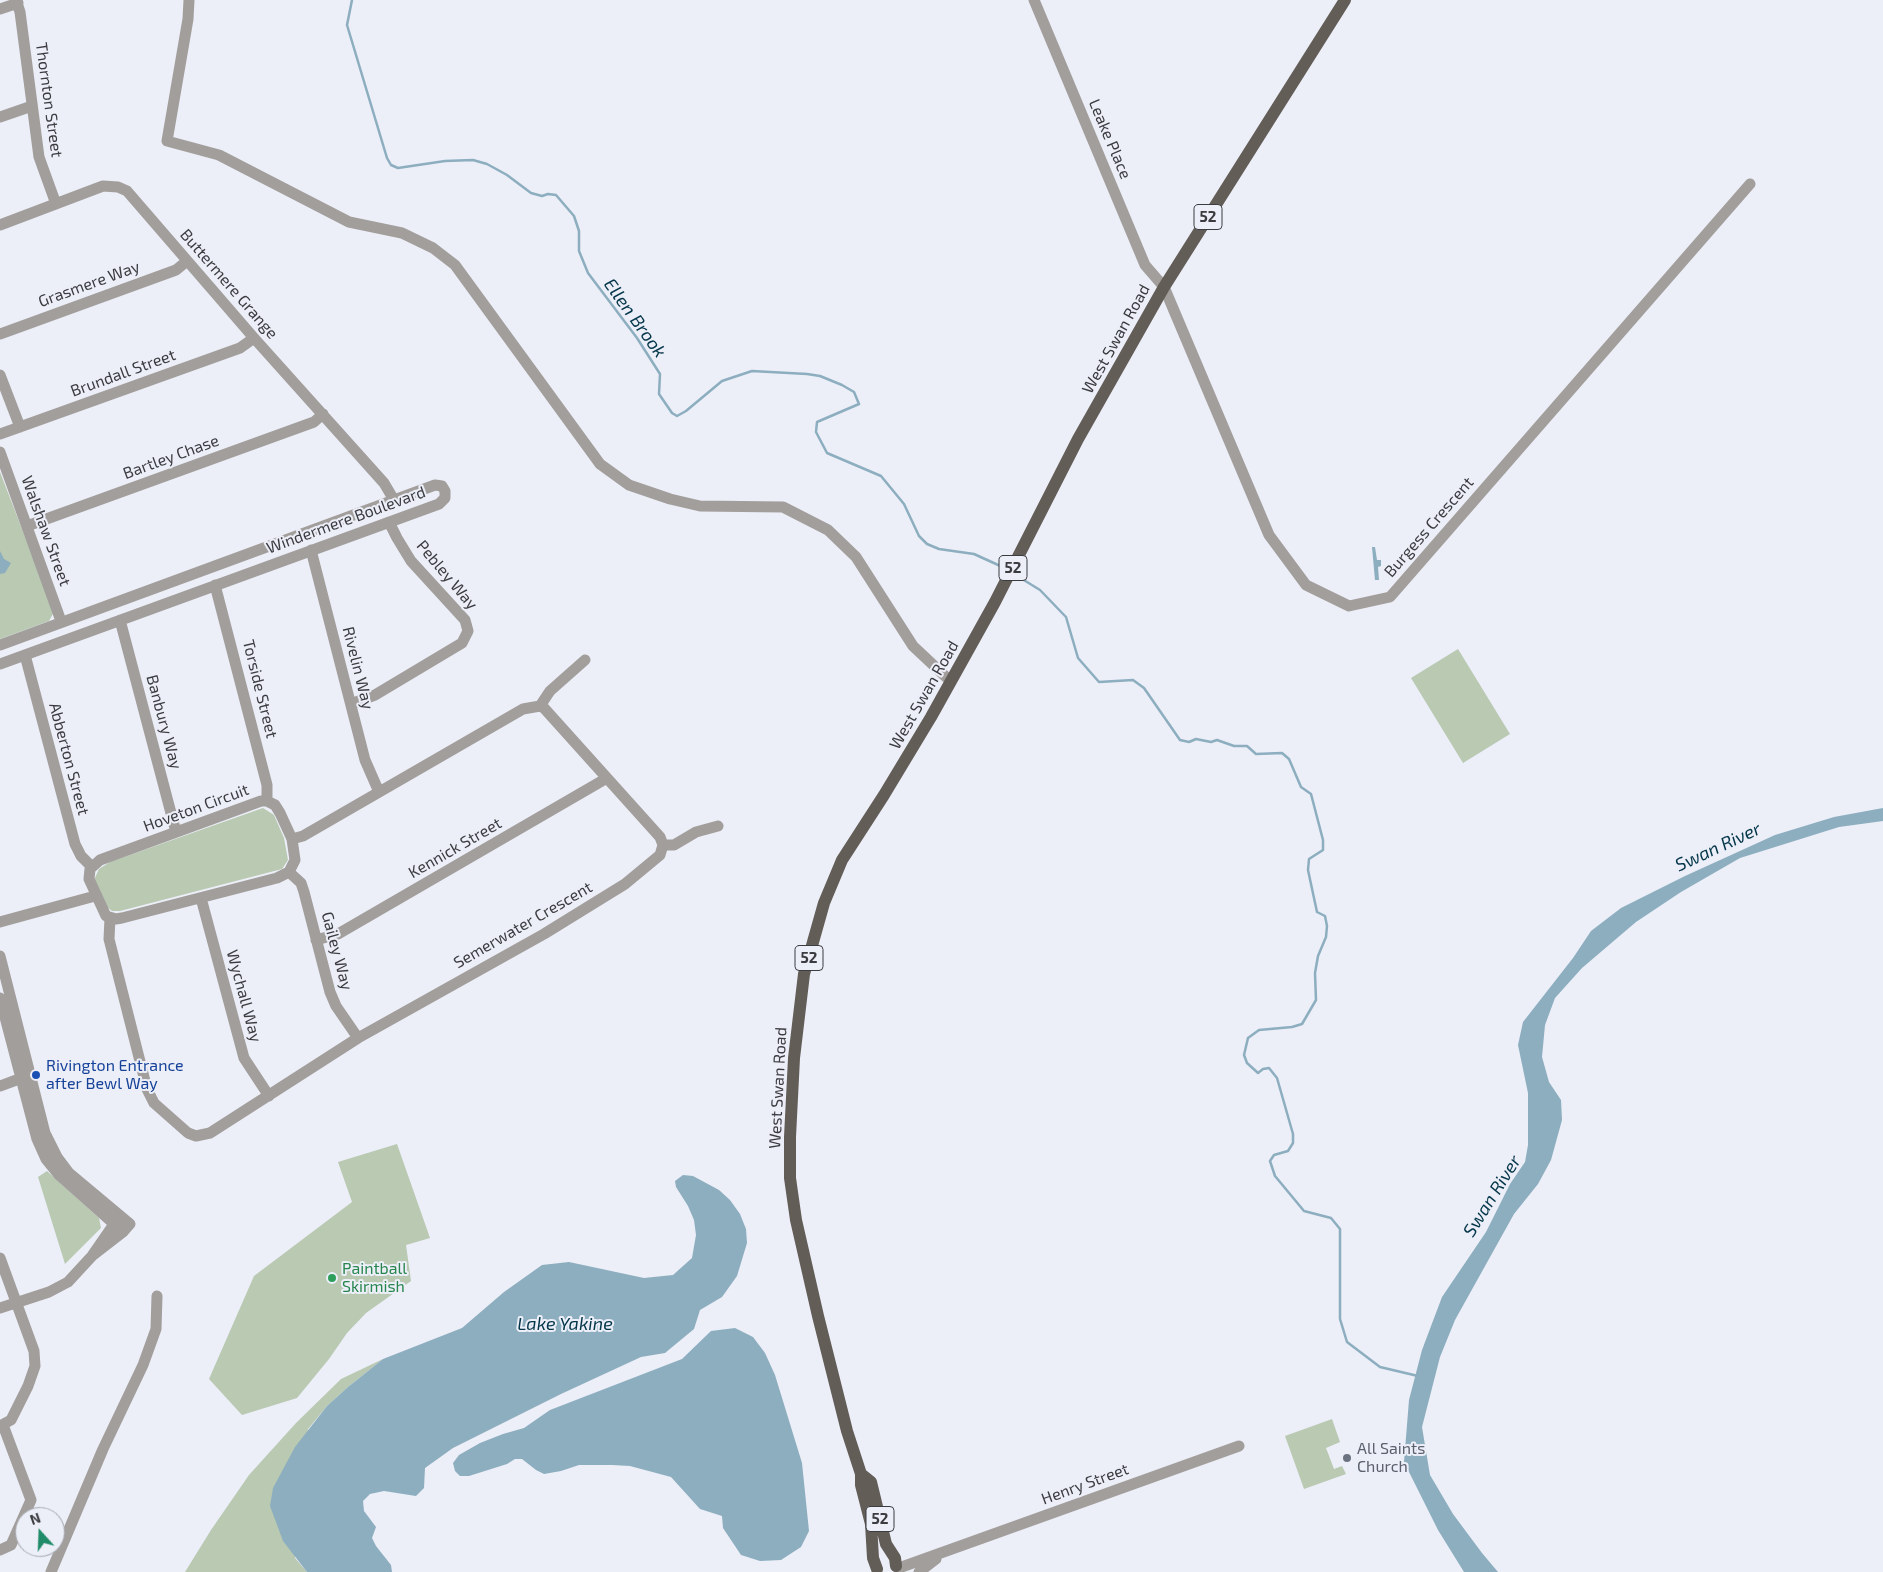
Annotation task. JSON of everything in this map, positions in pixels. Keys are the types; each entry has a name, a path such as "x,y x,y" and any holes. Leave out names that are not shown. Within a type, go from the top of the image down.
{"main road":[{"name":"West Swan Road","path":"876,1571 873,1558 871,1524 796,1220 790,1170 794,1058 804,974 824,903 842,860 884,795 996,602 1078,439 1164,286 1345,0"},
{"name":"West Swan Road","path":"860,1474 870,1482 886,1544 900,1569"},
{"name":"52","path":"876,1571 886,1565 900,1569"}],"street":[{"path":"189,0 188,19 167,141 220,155 349,222 402,233 433,248 455,265 600,464 629,485 670,499 700,506 784,507 828,530 856,557 913,646 946,677 951,679"},
{"name":"Leake Place","path":"1034,0 1145,265 1164,286"},
{"path":"0,9 17,1"},
{"name":"Thornton Street","path":"17,1 39,157 56,204"},
{"path":"0,118 32,106"},
{"name":"Burgess Crescent","path":"1164,286 1269,535 1306,585 1350,606 1390,597 1750,184"},
{"name":"Buttermere Grange","path":"0,225 103,186 118,187 127,191 254,338 384,483 394,500"},
{"name":"Grasmere Way","path":"0,334 176,270 187,261"},
{"name":"Brundall Street","path":"0,434 240,348 254,338"},
{"path":"0,375 20,427"},
{"name":"Bartley Chase","path":"27,526 314,422 323,414"},
{"name":"Walshaw Street","path":"0,452 61,621"},
{"name":"Windermere Boulevard","path":"0,644 435,485 442,486 446,491 445,498 439,504 0,664"},
{"name":"Pebley Way","path":"351,704 376,696 462,643 468,631 465,620 411,560 389,522"},
{"name":"Rivelin Way","path":"311,550 365,760 379,792"},
{"name":"Torside Street","path":"215,585 265,776 267,801"},
{"name":"Banbury Way","path":"120,620 176,832"},
{"name":"Abberton Street","path":"25,655 75,844 81,856 92,867"},
{"path":"540,706 550,691 585,660"},
{"path":"292,839 303,836 523,709 540,706 544,708 660,836 663,845 674,846 696,832 718,826"},
{"name":"Kennick Street","path":"316,940 338,934 607,778"},
{"name":"Hoveton Circuit","path":"92,867 100,860 261,801 267,801 275,805 292,839 295,860 294,866 289,872"},
{"name":"Semerwater Crescent","path":"110,918 109,939 146,1089 154,1102 188,1133 196,1136 210,1133 358,1038 544,934 625,884 660,855 663,845"},
{"path":"92,867 89,879 95,896 106,916 110,918 122,918 202,898 277,878 289,872"},
{"name":"Gailey Way","path":"289,872 301,883 330,992 336,1006 358,1038"},
{"path":"0,922 95,896"},
{"name":"Wychall Way","path":"202,898 244,1058 269,1096"},
{"path":"0,956 37,1138 46,1159 58,1175 126,1228 92,1256"},
{"path":"0,998 26,1077"},
{"path":"0,1086 26,1077"},
{"path":"0,1308 61,1288 80,1271 117,1220"},
{"path":"0,1258 34,1351 35,1366 28,1386 11,1420 2,1426 30,1500 11,1546 0,1550"},
{"path":"51,1572 103,1449 143,1365 156,1329 157,1296"},
{"name":"Henry Street","path":"900,1569 1239,1446"},
{"name":"Henry Street","path":"920,1572 943,1553"}],"green space":[{"path":"0,472 54,612 49,621 0,639"},
{"path":"1458,649 1510,734 1463,763 1411,678"},
{"path":"263,808 274,815 284,838 288,860 282,869 120,911 112,911 106,906 94,880 99,869 110,862"},
{"name":"Paintball Skirmish","path":"397,1144 430,1238 406,1245 411,1281 366,1313 347,1333 329,1359 297,1398 242,1415 209,1379 254,1276 352,1202 338,1162"},
{"path":"47,1171 99,1218 101,1228 65,1264 38,1177"},
{"path":"383,1359 327,1406 308,1429 295,1558 307,1572 185,1572 249,1475 296,1423 341,1379"},
{"path":"1332,1419 1340,1442 1326,1448 1334,1469 1342,1466 1346,1474 1304,1489 1285,1436"}],"water":[{"path":"1372,547 1375,547 1377,560 1381,560 1381,566 1378,567 1379,580 1375,580"},
{"path":"0,551 4,559 11,563 5,573 0,574"},
{"name":"Swan River","path":"1883,808 1883,821 1839,827 1740,858 1681,892 1636,922 1582,968 1555,998 1545,1025 1542,1057 1549,1082 1561,1100 1562,1120 1551,1160 1538,1184 1514,1214 1455,1320 1440,1357 1422,1427 1430,1475 1453,1514 1498,1572 1464,1572 1438,1530 1404,1462 1409,1400 1422,1350 1442,1297 1486,1232 1510,1184 1525,1162 1528,1145 1528,1093 1518,1045 1523,1022 1573,958 1591,931 1621,908 1685,876 1775,835 1834,817"},
{"name":"Lake Yakine","path":"683,1175 693,1176 719,1190 730,1200 740,1214 746,1229 747,1243 737,1276 722,1297 700,1310 694,1329 665,1353 641,1357 561,1394 453,1448 425,1468 424,1488 416,1496 384,1491 370,1494 363,1501 364,1511 376,1527 372,1538 391,1565 392,1572 307,1572 283,1541 270,1506 273,1488 295,1447 327,1406 383,1359 462,1328 504,1292 542,1265 569,1262 644,1278 673,1275 692,1258 696,1235 694,1220 676,1187 675,1181"},
{"path":"735,1328 753,1337 765,1353 775,1375 802,1463 809,1531 801,1547 781,1560 760,1561 741,1555 723,1528 722,1516 700,1509 671,1477 630,1466 612,1465 579,1465 544,1474 522,1459 515,1459 507,1464 469,1476 460,1476 455,1471 453,1463 459,1455 480,1443 524,1428 550,1410 682,1359 711,1331"}],"waterway":[{"name":"Ellen Brook","path":"352,0 347,25 387,158 391,165 398,168 445,161 473,160 487,164 507,175 531,193 542,196 548,194 556,195 574,216 579,231 579,251 588,273 637,338 660,374 659,394 672,413 677,416 686,411 722,381 752,371 820,376 842,385 854,392 859,404 817,422 816,432 827,453 881,476 904,504 919,536 927,544 939,549 974,554 1007,569"},
{"name":"Ellen Brook","path":"1014,574 1040,590 1066,617 1078,658 1099,682 1133,680 1144,688 1180,740 1189,742 1196,739 1211,742 1217,740 1234,746 1247,746 1256,754 1282,753 1289,759 1301,787 1311,794 1323,840 1323,850 1309,859 1308,870 1317,912 1325,916 1327,926 1326,937 1318,956 1315,973 1316,1000 1302,1024 1292,1027 1259,1030 1248,1038 1244,1055 1247,1063 1258,1073 1263,1069 1269,1068 1277,1078 1293,1134 1293,1143 1288,1151 1274,1155 1270,1161 1275,1176 1304,1211 1331,1218 1340,1229 1340,1319 1347,1342 1380,1367 1418,1376"}],"place":[{"name":"Rivington Entrance after Bewl Way","path":"36,1075"},
{"name":"Paintball Skirmish","path":"332,1278"},
{"name":"All Saints Church","path":"1347,1458"}]}
